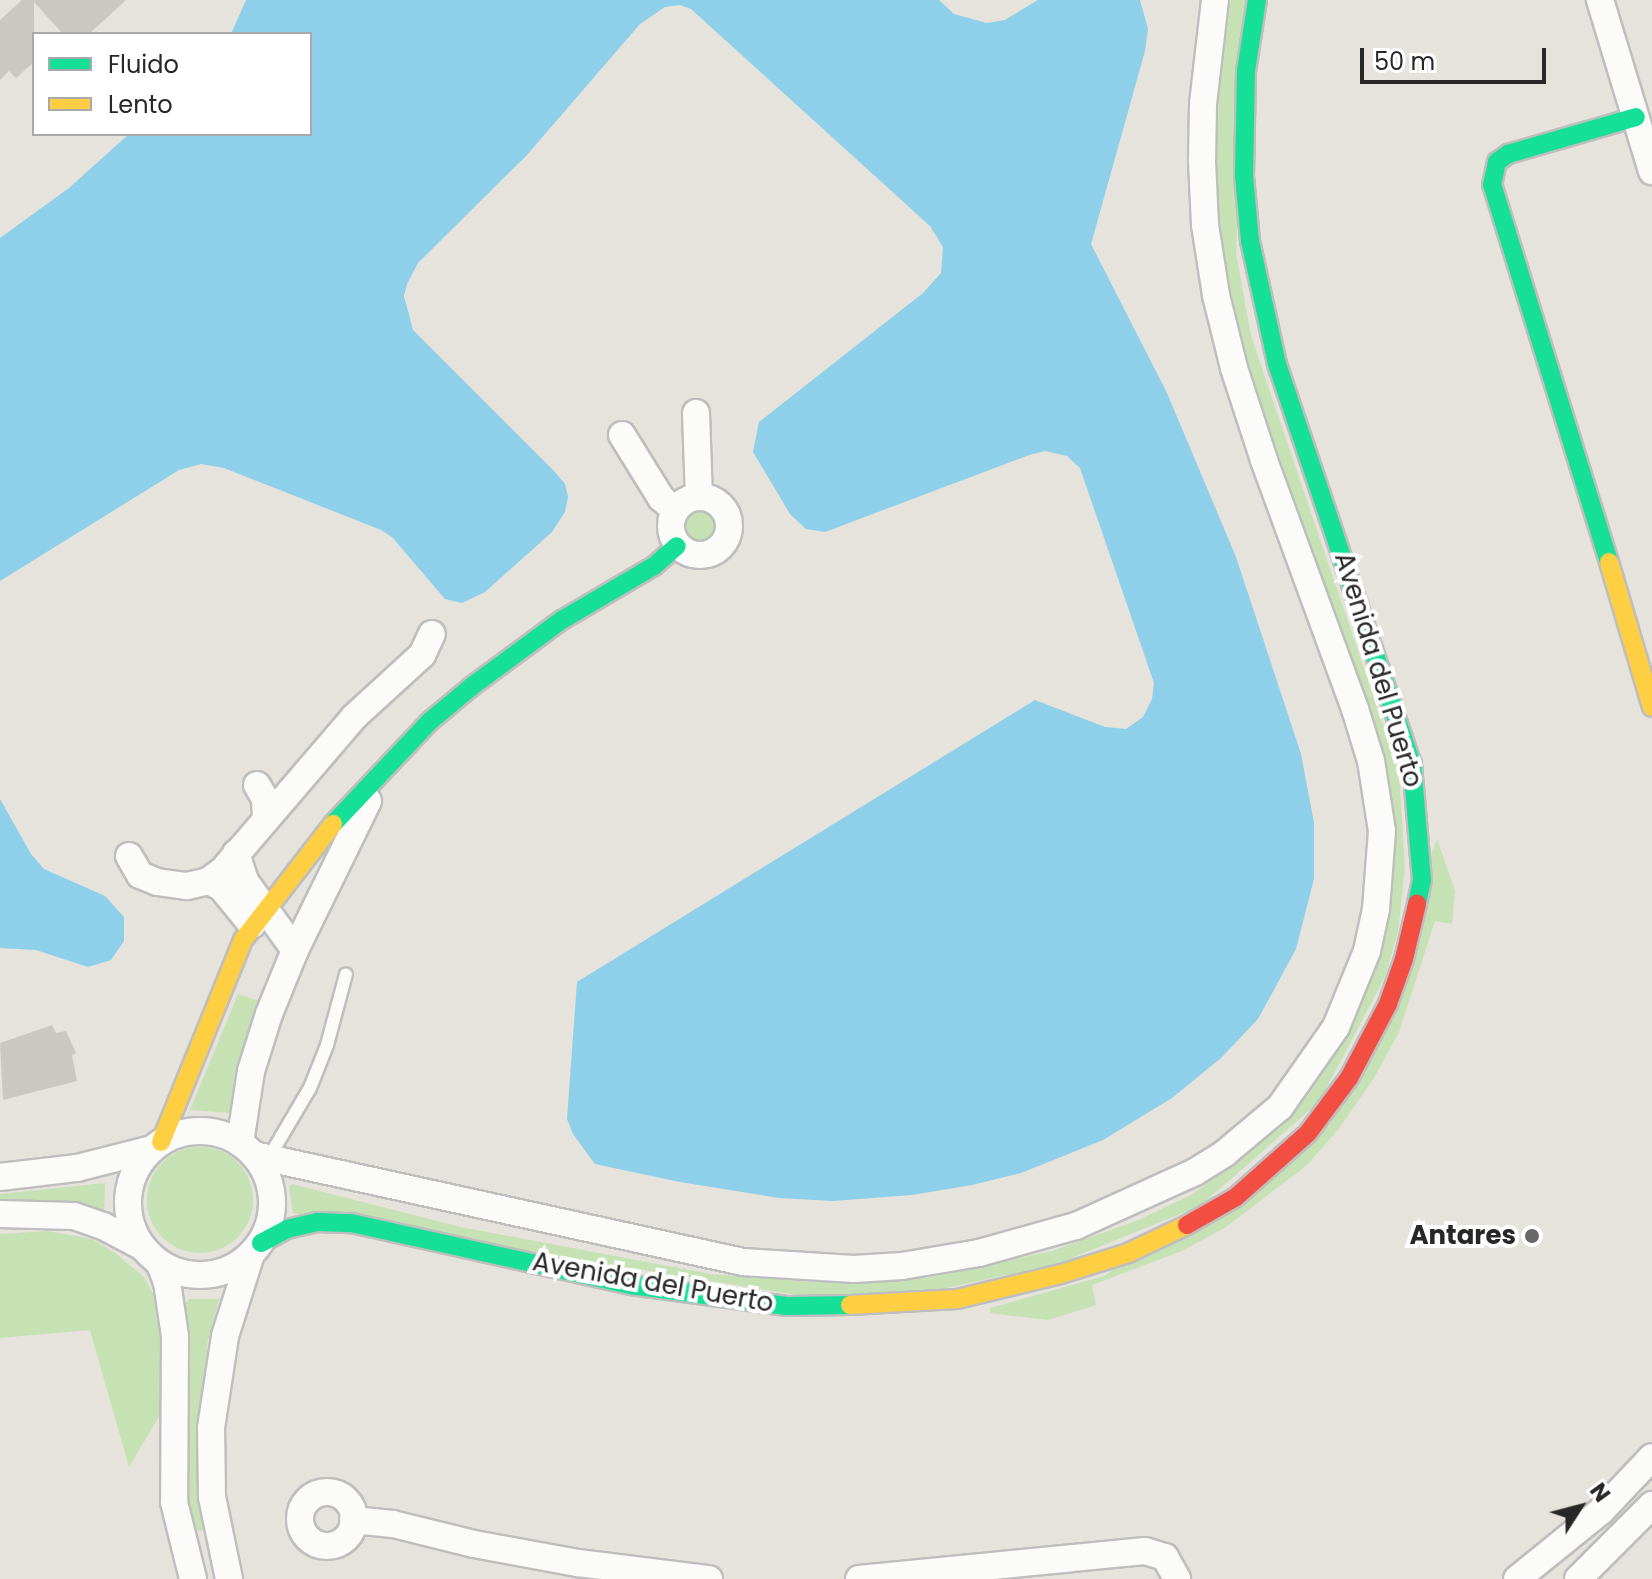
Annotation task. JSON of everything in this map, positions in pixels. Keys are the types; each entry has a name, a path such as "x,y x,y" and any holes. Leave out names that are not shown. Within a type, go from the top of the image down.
{"street":[{"name":"Avenida del Puerto","path":"254,1152 743,1262 854,1269 902,1266 979,1253 1076,1226 1195,1172 1234,1146 1280,1107 1336,1027 1367,951 1376,909 1382,831 1376,784 1355,709 1255,434 1216,295 1205,225 1202,162 1203,104 1215,0"},
{"name":"Avenida del Puerto","path":"256,1249 287,1229 317,1222 351,1223 631,1285 756,1303 836,1307 957,1299 1061,1274 1173,1233 1236,1197 1308,1133 1349,1078 1388,1004 1404,959 1419,893 1419,823 1412,764 1277,364 1262,305 1250,241 1244,176 1246,71 1257,0"},
{"path":"1600,0 1652,171"},
{"path":"1636,117 1508,154 1497,162 1492,185 1557,385 1652,707"},
{"path":"696,413 699,497"},
{"path":"622,435 661,498 675,510"},
{"path":"699,497 716,502 723,509 729,528 727,537 714,552 705,555 695,555 677,546 670,528 675,510 681,503 699,497"},
{"path":"193,1579 174,1502 175,1336 167,1282 131,1227 127,1206 130,1184 138,1165 156,1145 258,917 325,833 429,722 493,669 562,620 654,566 677,546"},
{"path":"129,856 140,875 157,882 187,886 208,881 354,717 422,655 432,634"},
{"path":"229,1579 212,1497 211,1428 225,1336 256,1249 270,1221 272,1198 266,1175 254,1152 261,1036 295,950 354,824 389,764"},
{"path":"257,785 265,799 266,817"},
{"path":"236,853 258,917"},
{"path":"208,881 221,887 295,950"},
{"path":"0,1177 90,1165 156,1145 180,1133 201,1131 221,1134 254,1152"},
{"path":"0,1214 74,1216 103,1226 177,1272 217,1274 256,1249"},
{"path":"1517,1579 1601,1511 1652,1457"},
{"path":"1578,1579 1652,1505"},
{"path":"353,1520 393,1524 474,1544 677,1578 709,1579"},
{"path":"182,1543 218,1534"},
{"path":"859,1579 1145,1551 1165,1557 1177,1579"}],"lane":[{"path":"254,1152 310,1088 327,1045 346,974"}],"green space":[{"path":"1231,0 1247,0 1236,253 1251,336 1399,772 1405,867 1398,932 1385,977 1319,1102 1200,1206 1057,1264 932,1291 810,1297 293,1213 289,1187 292,1184 461,1227 710,1274 811,1282 927,1278 1052,1251 1136,1221 1193,1194 1282,1127 1309,1094 1343,1043 1373,976 1386,929 1392,867 1391,824 1367,709 1241,341 1224,258 1216,180 1219,94"},
{"path":"699,510 711,514 715,526 711,538 699,542 687,538 683,526 687,514"},
{"path":"1437,839 1455,891 1452,924 1435,921 1399,1032 1374,1078 1338,1130 1307,1165 1226,1227 1184,1250 1092,1285 1096,1305 1048,1320 990,1313 990,1308 1104,1276 1330,1125"},
{"path":"238,994 262,1002 246,1049 231,1113 190,1110"},
{"path":"200,1147 220,1151 238,1162 249,1180 253,1200 249,1220 238,1238 220,1249 200,1253 180,1249 162,1238 151,1220 147,1200 151,1180 162,1162 180,1151"},
{"path":"105,1183 104,1215 0,1206 0,1194"},
{"path":"47,1231 92,1239 115,1253 144,1277 165,1314 166,1405 129,1467 90,1330 0,1338 0,1234"},
{"path":"189,1299 219,1299 207,1345 208,1519 201,1532 190,1525 189,1514 185,1304"}],"water":[{"path":"246,0 939,0 954,14 987,23 1005,20 1038,0 1140,0 1148,29 1145,51 1091,244 1167,393 1236,557 1301,754 1314,823 1314,879 1296,949 1258,1019 1221,1058 1172,1098 1103,1140 1021,1173 912,1195 833,1201 779,1198 680,1182 595,1164 573,1134 567,1119 577,982 1035,700 1105,727 1126,729 1143,717 1152,699 1154,683 1080,468 1067,456 1045,451 1029,455 825,532 806,529 790,514 753,452 759,422 923,293 941,273 943,247 930,226 691,9 680,5 665,7 640,24 526,156 418,263 407,284 404,296 413,330 565,484 568,497 565,512 552,532 485,592 462,603 445,599 392,537 381,530 224,468 201,464 179,470 0,581 0,238 69,188 127,136 312,136 312,32 232,32"},
{"path":"0,799 31,854 44,869 105,896 124,917 124,941 111,960 88,967 36,950 0,948"}],"building":[{"path":"22,0 126,0 91,32 61,32 34,2 32,64 16,78 9,71 0,80 0,20"},
{"path":"52,1025 56,1033 66,1031 76,1053 72,1055 77,1081 3,1100 0,1043"}],"traffic: fast":[{"path":"1257,0 1246,71 1244,176 1250,241 1277,364 1412,764 1422,880 1417,904"},
{"path":"1609,562 1492,185 1497,162 1508,154 1636,117"},
{"path":"333,824 429,722 471,687 562,620 654,566 677,546"},
{"path":"261,1243 287,1229 317,1222 351,1223 631,1285 787,1306 850,1305"}],"traffic: slow":[{"path":"1609,562 1652,707"},
{"path":"161,1142 243,940 333,824"},
{"path":"850,1305 957,1299 1061,1274 1128,1253 1187,1225"}],"traffic: jam":[{"path":"1187,1225 1236,1197 1308,1133 1349,1078 1388,1004 1404,959 1417,904"}],"place":[{"name":"Antares","path":"1532,1236"}]}
